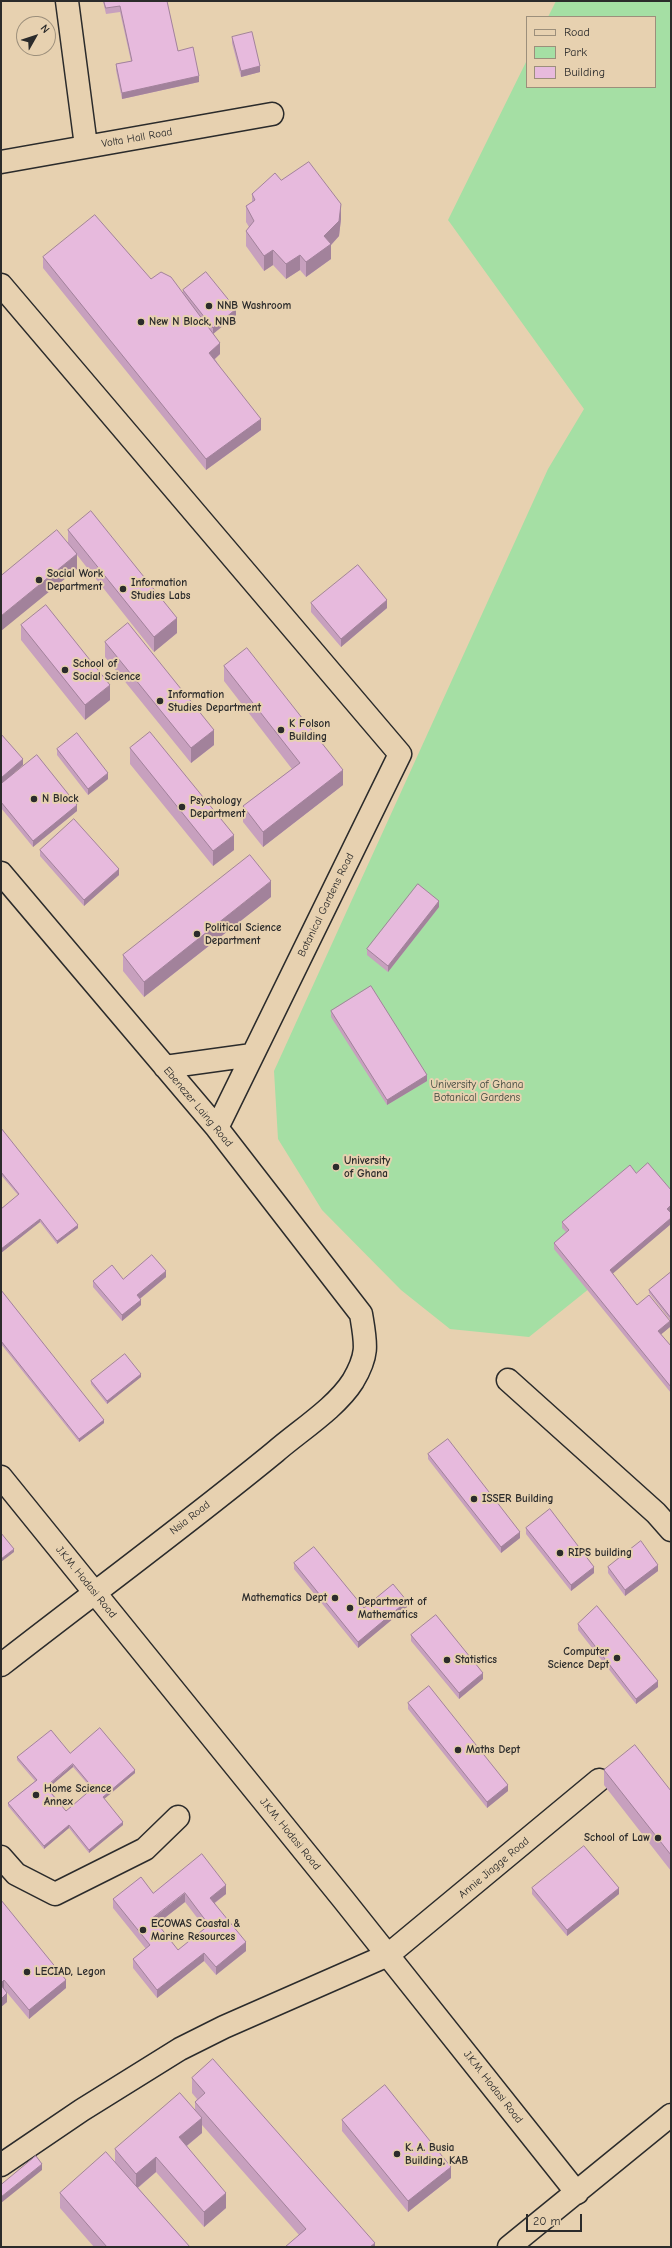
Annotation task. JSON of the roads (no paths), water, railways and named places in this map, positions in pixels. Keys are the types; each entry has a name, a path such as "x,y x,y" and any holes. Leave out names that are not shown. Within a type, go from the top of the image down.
{"street":[{"path":"67,1 86,146"},
{"name":"Volta Hall Road","path":"1,162 272,114"},
{"name":"Botanical Gardens Road","path":"1,284 400,754 217,1128"},
{"name":"Ebenezer Laing Road","path":"3,880 217,1128 361,1314 366,1342 365,1357"},
{"path":"165,1067 252,1055"},
{"name":"Nsia Road","path":"1,1665 245,1476 339,1398 352,1381 365,1357"},
{"path":"508,1380 656,1514 671,1530"},
{"name":"J.K.M. Hodasi Road","path":"1,1477 388,1955 577,2193"},
{"name":"Annie Jiagge Road","path":"1,2166 82,2110 180,2049 224,2027 388,1955 599,1780"},
{"path":"1,1857 16,1874 55,1894 145,1849 178,1817"},
{"path":"509,2247 671,2115"}],"place":[{"name":"NNB Washroom","path":"209,306"},
{"name":"New N Block, NNB","path":"141,322"},
{"name":"Social Work Department","path":"39,580"},
{"name":"Information Studies Labs","path":"123,589"},
{"name":"School of Social Science","path":"65,670"},
{"name":"Information Studies Department","path":"160,701"},
{"name":"K Folson Building","path":"281,730"},
{"name":"N Block","path":"34,799"},
{"name":"Psychology Department","path":"182,807"},
{"name":"Political Science Department","path":"197,934"},
{"name":"University of Ghana","path":"336,1167"},
{"name":"ISSER Building","path":"474,1499"},
{"name":"RIPS building","path":"560,1553"},
{"name":"Mathematics Dept","path":"335,1598"},
{"name":"Department of Mathematics","path":"350,1608"},
{"name":"Computer Science Dept","path":"617,1658"},
{"name":"Statistics","path":"447,1660"},
{"name":"Maths Dept","path":"458,1750"},
{"name":"Home Science Annex","path":"36,1795"},
{"name":"School of Law","path":"658,1838"},
{"name":"ECOWAS Coastal & Marine Resources","path":"143,1930"},
{"name":"LECIAD, Legon","path":"27,1972"},
{"name":"K. A. Busia Building, KAB","path":"397,2154"}],"park label":[{"name":"University of Ghana Botanical Gardens","path":"477,1091"}]}
